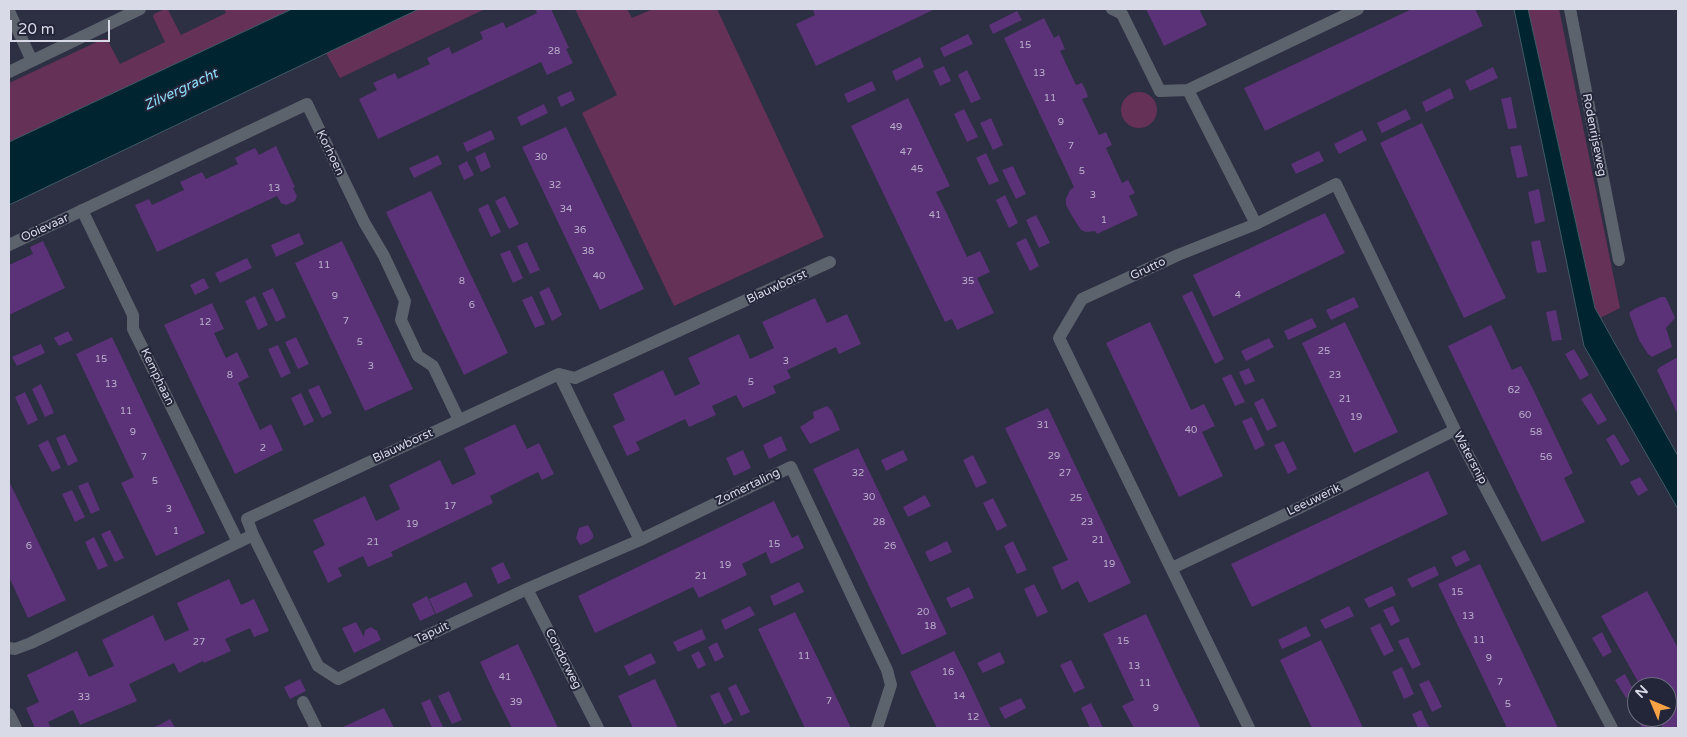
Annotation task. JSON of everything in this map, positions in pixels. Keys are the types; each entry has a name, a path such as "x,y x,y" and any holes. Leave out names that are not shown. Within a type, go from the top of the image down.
{"street":[{"path":"9,72 140,9"},
{"path":"1112,9 1122,14 1160,91 1188,90 1358,9"},
{"name":"Rodenrijseweg","path":"1570,9 1619,260"},
{"path":"9,11 32,60"},
{"path":"1188,90 1256,224"},
{"name":"Korhoen","path":"82,210 307,104 364,222 384,256 405,301 401,320 418,356 433,366 459,420"},
{"name":"Grutto","path":"1172,568 1059,338 1082,299 1178,254 1256,224 1336,184"},
{"name":"Watersnip","path":"1336,184 1455,430 1612,728"},
{"name":"Ooievaar","path":"9,245 82,210"},
{"name":"Kemphaan","path":"82,210 132,315 133,328 238,542"},
{"name":"Blauwborst","path":"253,535 247,519 558,374 575,378 830,262"},
{"path":"558,374 640,540"},
{"name":"Leeuwerik","path":"1172,568 1301,507 1455,430"},
{"name":"Zomertaling","path":"527,589 640,540 791,467 887,670 891,685 878,728"},
{"path":"9,648 15,649 31,643 253,535"},
{"name":"Tapuit","path":"253,535 318,666 338,679 527,589"},
{"path":"1172,568 1249,728"},
{"name":"Condorweg","path":"527,589 598,728"},
{"path":"303,702 316,728"},
{"path":"9,714 16,728"}],"shaded area":[{"path":"165,9 168,10 181,35 226,13 224,9 292,9 9,142 9,83 103,39 107,39 120,64 165,42 153,17 154,14"},
{"path":"419,9 485,9 340,78 326,53"},
{"path":"575,9 627,9 632,18 653,9 717,9 824,237 674,306 582,113 617,95"},
{"path":"1528,9 1559,9 1620,308 1600,318 1590,291"},
{"path":"1139,92 1151,98 1157,110 1151,122 1139,128 1127,122 1121,110 1127,98"}],"water":[{"name":"Zilvergracht","path":"292,9 419,9 9,205 9,142"},
{"path":"1514,9 1528,9 1595,308 1678,456 1678,509 1584,346"}],"building":[{"path":"535,9 551,9 569,48 566,49 573,63 547,75 541,62 378,139 359,99 377,90 373,83 395,73 398,79 430,64 427,58 449,47 452,54 483,39 480,32 503,22 506,28 537,13"},
{"path":"935,9 816,66 796,24 815,15 813,10"},
{"path":"1146,9 1199,9 1207,25 1164,46"},
{"path":"1412,9 1475,9 1483,26 1265,131 1244,88"},
{"path":"1017,11 1022,20 993,34 989,25"},
{"path":"1044,18 1054,38 1059,35 1065,49 1060,51 1076,85 1082,83 1086,91 1088,97 1082,99 1099,135 1106,132 1112,145 1106,148 1122,183 1128,180 1135,193 1129,196 1138,215 1097,234 1095,231 1086,232 1081,230 1066,205 1066,199 1070,190 1074,187 1004,38"},
{"path":"968,34 973,44 944,57 940,48"},
{"path":"920,57 924,67 896,81 892,71"},
{"path":"944,66 951,81 940,86 933,71"},
{"path":"1493,67 1498,78 1470,91 1465,81"},
{"path":"967,70 981,99 971,103 958,75"},
{"path":"872,81 876,90 848,103 844,94"},
{"path":"1450,88 1454,98 1426,112 1422,102"},
{"path":"571,91 575,100 561,107 557,97"},
{"path":"1511,97 1517,128 1508,129 1501,99"},
{"path":"908,98 950,186 936,192 967,257 980,251 990,272 977,278 994,313 957,330 952,319 945,322 851,126"},
{"path":"544,104 548,113 521,126 517,117"},
{"path":"964,109 978,137 967,142 954,114"},
{"path":"1406,109 1411,119 1382,133 1377,123"},
{"path":"991,118 1003,145 993,150 980,123"},
{"path":"1422,123 1506,298 1464,318 1380,143"},
{"path":"566,127 644,289 600,310 522,147"},
{"path":"491,130 495,139 467,152 463,143"},
{"path":"1362,130 1367,140 1339,154 1334,144"},
{"path":"1521,145 1528,176 1517,178 1510,147"},
{"path":"276,146 295,187 293,188 297,196 295,201 286,205 281,203 277,196 157,252 135,205 149,199 152,205 184,190 180,182 202,172 206,179 238,164 235,158 244,153 255,148 259,155"},
{"path":"1319,151 1324,161 1296,174 1291,164"},
{"path":"485,152 491,167 481,172 475,157"},
{"path":"986,153 999,181 989,185 976,158"},
{"path":"438,155 442,164 414,178 409,168"},
{"path":"467,161 474,175 464,180 458,166"},
{"path":"1013,166 1026,194 1016,199 1002,170"},
{"path":"1539,189 1545,221 1535,224 1528,192"},
{"path":"431,191 508,353 464,375 386,212"},
{"path":"1005,195 1018,223 1009,228 996,200"},
{"path":"505,196 519,224 509,229 495,201"},
{"path":"488,204 501,232 491,237 478,209"},
{"path":"1325,213 1345,253 1213,317 1193,275"},
{"path":"1036,215 1050,243 1039,248 1026,220"},
{"path":"299,233 304,244 276,257 271,245"},
{"path":"1026,238 1039,266 1030,271 1016,243"},
{"path":"1540,240 1547,272 1537,273 1531,242"},
{"path":"43,241 65,288 9,315 9,265 33,254 30,247"},
{"path":"342,241 413,389 365,411 295,263"},
{"path":"527,242 540,270 530,274 517,246"},
{"path":"510,250 523,278 513,283 500,254"},
{"path":"247,258 252,268 220,283 215,273"},
{"path":"204,278 209,288 195,295 190,285"},
{"path":"549,287 562,315 552,321 539,292"},
{"path":"273,288 286,317 276,322 262,293"},
{"path":"1192,291 1224,359 1215,364 1182,296"},
{"path":"255,296 268,325 258,330 245,301"},
{"path":"532,296 545,324 535,328 522,300"},
{"path":"1354,297 1359,307 1331,320 1326,310"},
{"path":"1661,297 1666,298 1675,318 1666,328 1672,347 1652,357 1639,340 1629,313"},
{"path":"815,298 827,323 847,314 861,344 839,354 836,347 787,370 791,378 773,386 776,393 743,408 736,395 712,406 716,415 689,427 685,419 636,442 640,450 627,456 613,426 625,420 613,394 663,370 675,396 700,384 688,358 739,334 750,359 774,348 762,322"},
{"path":"212,303 224,329 214,333 226,358 237,352 249,377 238,383 260,430 271,424 283,450 235,474 164,325"},
{"path":"1556,310 1562,340 1552,341 1546,312"},
{"path":"1312,318 1317,327 1288,340 1284,331"},
{"path":"1150,322 1191,410 1204,404 1215,426 1202,432 1223,476 1179,497 1106,343"},
{"path":"1345,322 1398,432 1354,453 1302,343"},
{"path":"1491,325 1512,370 1521,366 1532,387 1573,473 1564,478 1585,522 1542,542 1448,346"},
{"path":"68,331 73,340 59,346 54,338"},
{"path":"112,337 205,533 156,556 121,483 134,477 76,354"},
{"path":"296,337 309,364 298,369 285,342"},
{"path":"1269,338 1274,347 1246,361 1241,351"},
{"path":"41,344 45,353 17,366 12,357"},
{"path":"278,345 291,373 281,378 268,349"},
{"path":"1574,349 1589,375 1580,380 1565,354"},
{"path":"1678,357 1678,415 1657,370"},
{"path":"1249,368 1255,381 1245,385 1239,372"},
{"path":"1231,374 1245,402 1235,406 1222,378"},
{"path":"41,384 54,413 45,417 32,389"},
{"path":"319,385 332,413 322,418 308,390"},
{"path":"25,392 38,420 28,425 15,397"},
{"path":"301,393 314,421 304,426 291,398"},
{"path":"1591,393 1607,420 1598,425 1581,399"},
{"path":"1263,398 1277,426 1267,431 1254,403"},
{"path":"827,406 832,411 840,430 810,444 800,427 814,418 813,412"},
{"path":"1048,408 1131,583 1089,603 1078,581 1062,590 1052,567 1068,560 1005,428"},
{"path":"1252,417 1265,445 1255,450 1242,421"},
{"path":"515,424 527,449 539,443 554,474 542,480 538,472 490,496 493,503 391,552 393,556 368,567 363,556 338,568 342,576 328,583 313,551 325,545 313,520 365,496 376,521 400,509 389,485 440,460 452,485 476,474 464,448"},
{"path":"65,434 78,461 68,466 56,438"},
{"path":"1614,434 1630,461 1621,466 1606,439"},
{"path":"781,436 787,450 769,459 763,445"},
{"path":"48,440 61,468 52,472 38,445"},
{"path":"1284,441 1297,469 1288,474 1274,445"},
{"path":"858,448 947,634 902,655 813,469"},
{"path":"743,450 751,468 734,476 726,458"},
{"path":"903,450 908,460 886,471 881,460"},
{"path":"973,455 987,483 976,488 963,460"},
{"path":"1428,471 1448,514 1252,607 1231,564"},
{"path":"1640,477 1648,490 1638,496 1630,482"},
{"path":"9,481 66,600 28,618 9,577"},
{"path":"88,482 100,510 91,514 78,486"},
{"path":"72,490 85,517 75,522 62,494"},
{"path":"925,495 931,506 908,517 903,507"},
{"path":"993,498 1007,526 997,531 983,503"},
{"path":"774,501 792,538 798,535 804,548 771,564 766,552 742,564 747,575 699,598 693,587 595,633 578,596"},
{"path":"588,525 593,538 580,545 576,538 579,528"},
{"path":"110,530 124,558 115,562 101,534"},
{"path":"94,537 108,566 98,570 85,542"},
{"path":"947,541 952,552 930,562 925,552"},
{"path":"1013,541 1027,570 1017,574 1004,546"},
{"path":"1465,550 1470,560 1456,567 1451,557"},
{"path":"503,562 511,578 498,584 491,568"},
{"path":"1480,564 1558,728 1507,728 1438,584"},
{"path":"1435,566 1439,575 1412,588 1407,579"},
{"path":"229,579 241,605 254,599 269,631 254,637 250,628 225,639 231,651 204,663 203,661 179,673 174,663 129,684 137,701 80,725 73,710 48,722 51,728 35,728 26,708 39,702 27,675 77,651 89,677 114,666 102,640 153,615 165,641 189,630 177,603"},
{"path":"466,582 473,596 436,614 429,599"},
{"path":"799,582 804,592 774,606 770,596"},
{"path":"1034,584 1048,612 1037,617 1024,589"},
{"path":"1392,586 1396,595 1369,608 1364,599"},
{"path":"969,587 974,598 951,608 946,598"},
{"path":"1647,591 1678,648 1678,728 1662,727 1677,727 1677,677 1635,677 1601,616"},
{"path":"427,596 435,614 420,621 412,604"},
{"path":"750,606 755,615 725,630 721,620"},
{"path":"1349,606 1354,616 1325,629 1320,620"},
{"path":"1393,606 1400,621 1391,626 1383,610"},
{"path":"795,612 851,728 805,728 758,629"},
{"path":"1146,614 1201,728 1134,728 1122,706 1134,700 1103,634"},
{"path":"356,622 364,637 365,630 371,627 377,631 381,640 354,653 342,628"},
{"path":"1380,623 1394,651 1384,656 1370,628"},
{"path":"1306,626 1311,636 1282,649 1278,640"},
{"path":"702,629 706,639 678,652 673,642"},
{"path":"1602,632 1612,652 1603,657 1592,638"},
{"path":"1408,637 1421,665 1412,669 1398,641"},
{"path":"1321,640 1363,728 1312,728 1311,726 1280,660"},
{"path":"717,642 724,657 715,662 708,647"},
{"path":"518,644 558,728 512,728 492,688 480,662"},
{"path":"699,651 706,665 698,669 691,655"},
{"path":"954,651 991,728 937,728 921,696 910,672"},
{"path":"1000,652 1005,663 983,673 977,663"},
{"path":"651,653 656,663 629,676 624,666"},
{"path":"1071,660 1085,688 1074,693 1060,665"},
{"path":"1402,667 1414,694 1404,699 1392,672"},
{"path":"1625,674 1627,678 1627,697 1626,698 1615,680"},
{"path":"300,679 306,691 290,699 284,687"},
{"path":"655,679 678,728 633,728 618,696"},
{"path":"1429,680 1442,707 1432,712 1419,684"},
{"path":"736,684 750,712 741,716 728,688"},
{"path":"449,691 462,720 452,724 438,696"},
{"path":"719,692 733,720 724,725 710,696"},
{"path":"1021,698 1026,708 1005,719 999,708"},
{"path":"430,699 442,728 432,728 421,703"},
{"path":"1091,703 1103,728 1090,728 1081,708"},
{"path":"384,708 394,728 341,728"},
{"path":"1421,710 1430,728 1418,728 1412,714"},
{"path":"170,719 175,728 152,728 159,725"}]}
